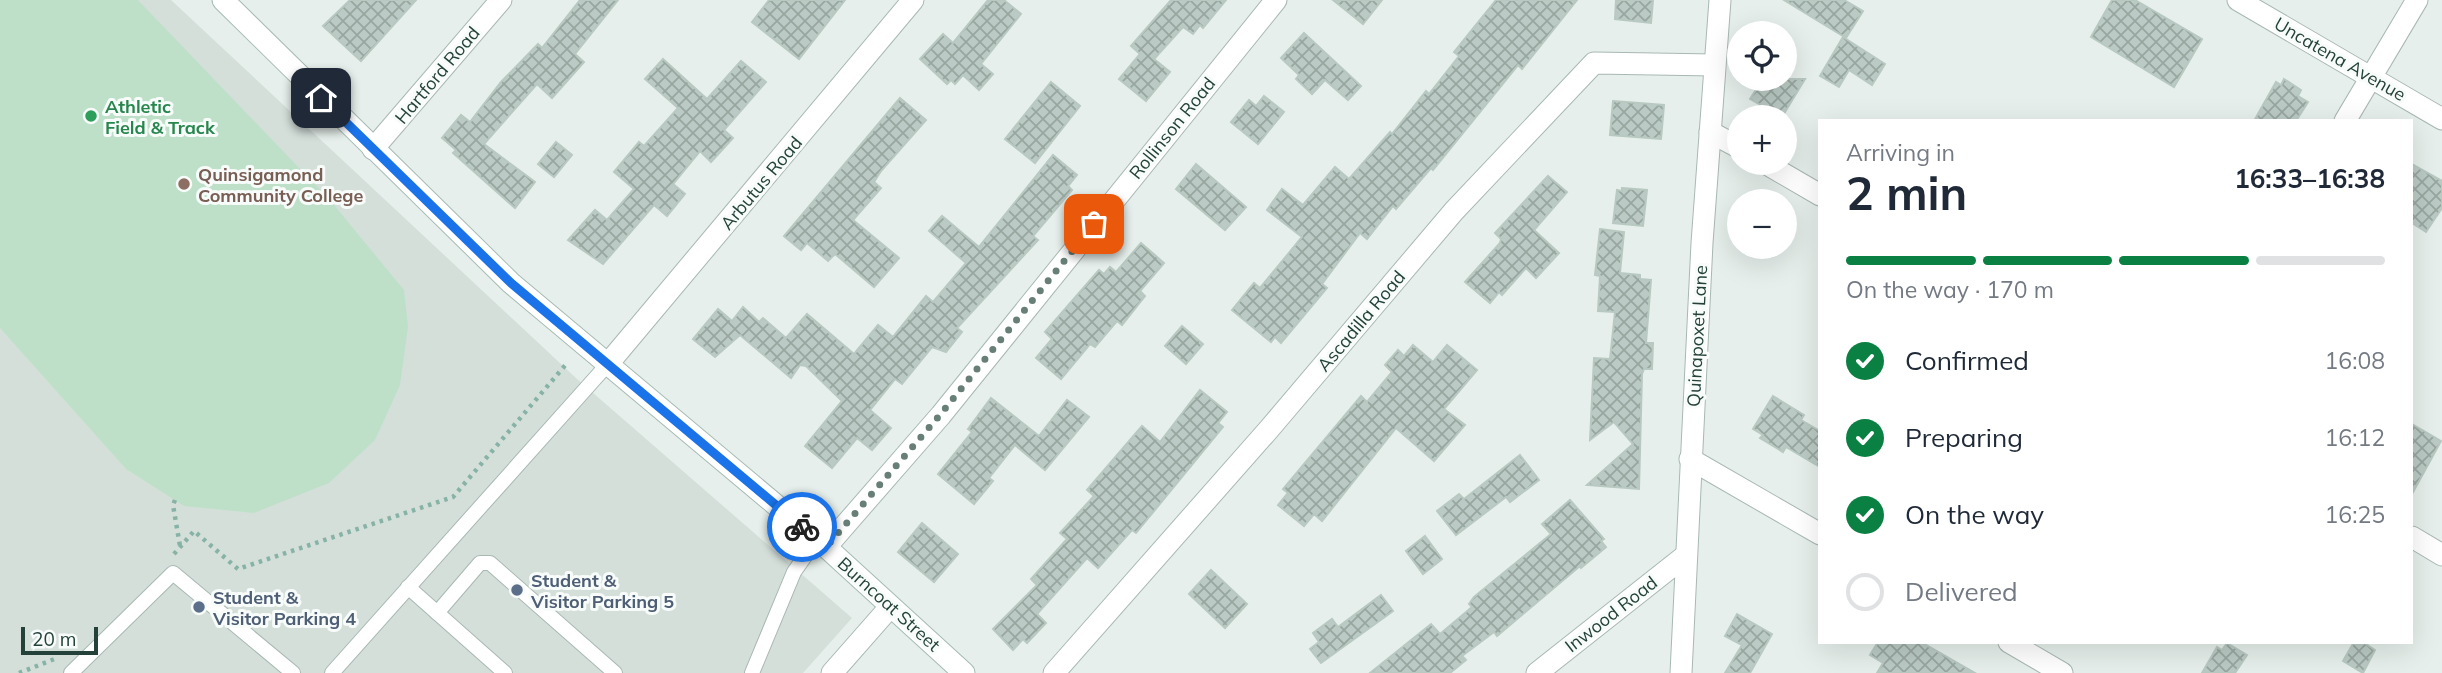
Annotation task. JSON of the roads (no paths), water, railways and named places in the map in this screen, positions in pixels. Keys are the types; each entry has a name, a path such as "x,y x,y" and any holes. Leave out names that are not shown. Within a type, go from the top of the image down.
{"street":[{"name":"Burncoat Street","path":"222,0 485,259 607,365 821,543 964,673"},
{"name":"Hartford Road","path":"373,149 501,0"},
{"name":"Arbutus Road","path":"607,365 913,0"},
{"name":"Rollinson Road","path":"821,543 940,415 1276,0"},
{"name":"Quinapoxet Lane","path":"1681,673 1690,459 1720,0"},
{"name":"Uncatena Avenue","path":"2238,0 2442,119"},
{"path":"2346,119 2417,0"},
{"name":"Ascadilla Road","path":"1054,673 1270,428 1454,211 1594,63 1714,65"},
{"path":"1710,132 1727,141"},
{"path":"1786,175 1818,194"},
{"path":"1690,459 1818,533"},
{"path":"2413,538 2442,555"},
{"name":"Inwood Road","path":"1537,673 1685,555"},
{"path":"832,673 890,607"},
{"path":"2012,644 2062,673"}],"lane":[{"path":"332,673 607,365"},
{"path":"752,673 794,572 821,543"},
{"path":"437,613 480,563 490,563 615,673"},
{"path":"75,672 173,573 293,673"},
{"path":"408,587 505,673"}],"place":[{"name":"Athletic Field & Track","path":"91,116"},
{"name":"Quinsigamond Community College","path":"184,184"},
{"name":"Student & Visitor Parking 5","path":"517,590"},
{"name":"Student & Visitor Parking 4","path":"199,607"}]}
